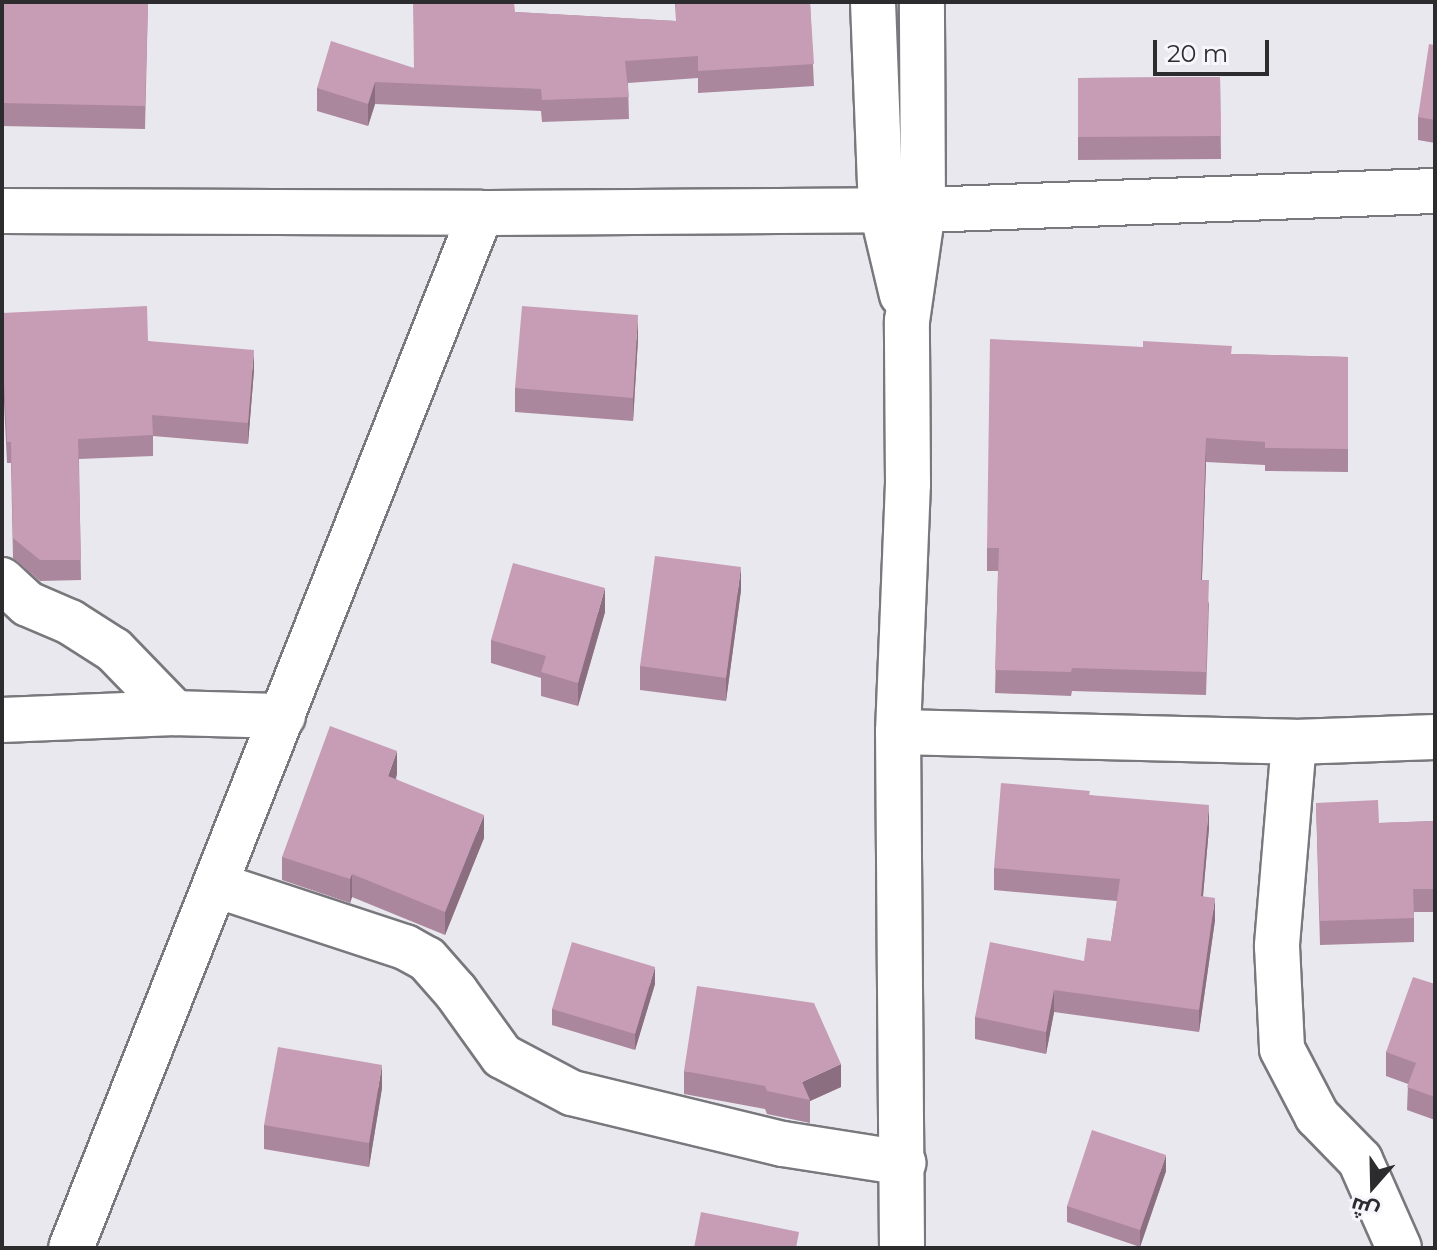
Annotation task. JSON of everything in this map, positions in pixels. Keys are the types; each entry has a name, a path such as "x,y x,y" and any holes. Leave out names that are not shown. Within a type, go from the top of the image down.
{"street":[{"path":"873,2 902,208 907,321 908,484 898,732 904,1163 902,1248"},
{"path":"902,208 922,2"},
{"path":"2,211 481,213 902,208 1435,191"},
{"path":"71,1248 481,213"},
{"path":"2,580 28,604 70,622 114,650 136,669 175,713"},
{"path":"2,720 175,713 283,716"},
{"path":"898,732 1294,742 1435,737"},
{"path":"1294,742 1277,946 1282,1049 1317,1116 1360,1160 1399,1248"},
{"path":"216,885 405,947 427,959 456,992 502,1056 572,1093 783,1144 904,1163"}],"building":[{"path":"2,2 148,2 145,106 2,103"},
{"path":"413,2 514,2 515,12 676,21 676,2 810,2 814,64 698,71 698,56 625,61 629,97 542,100 541,89 375,82 368,104 317,88 331,41 414,68"},
{"path":"1429,44 1435,45 1435,120 1418,117"},
{"path":"1220,77 1221,136 1078,137 1078,78"},
{"path":"147,306 148,341 254,350 248,423 152,415 153,435 78,439 81,560 40,560 13,538 11,442 7,442 2,313"},
{"path":"522,306 638,315 633,398 515,388"},
{"path":"990,339 1143,347 1143,341 1232,346 1231,354 1348,357 1348,449 1265,448 1265,442 1206,438 1201,580 1209,580 1206,672 1072,668 1071,672 995,670 999,548 987,548"},
{"path":"655,556 741,567 726,678 640,666"},
{"path":"513,563 605,588 578,683 541,672 546,656 491,640"},
{"path":"330,726 397,751 388,776 484,815 445,912 352,874 350,879 282,857"},
{"path":"1001,783 1090,791 1089,795 1209,805 1201,896 1215,898 1199,1010 1054,990 1046,1032 975,1017 990,942 1084,961 1087,938 1111,941 1120,879 994,868"},
{"path":"1378,800 1379,823 1435,821 1435,889 1413,889 1414,918 1320,921 1316,803"},
{"path":"572,942 655,967 635,1034 552,1009"},
{"path":"1413,977 1435,984 1435,1097 1407,1087 1416,1063 1386,1052"},
{"path":"697,986 814,1003 841,1064 802,1082 810,1100 767,1091 765,1086 684,1071"},
{"path":"278,1047 382,1065 369,1143 264,1125"},
{"path":"1092,1130 1166,1155 1140,1230 1067,1206"},
{"path":"701,1212 799,1232 796,1248 694,1248"}]}
